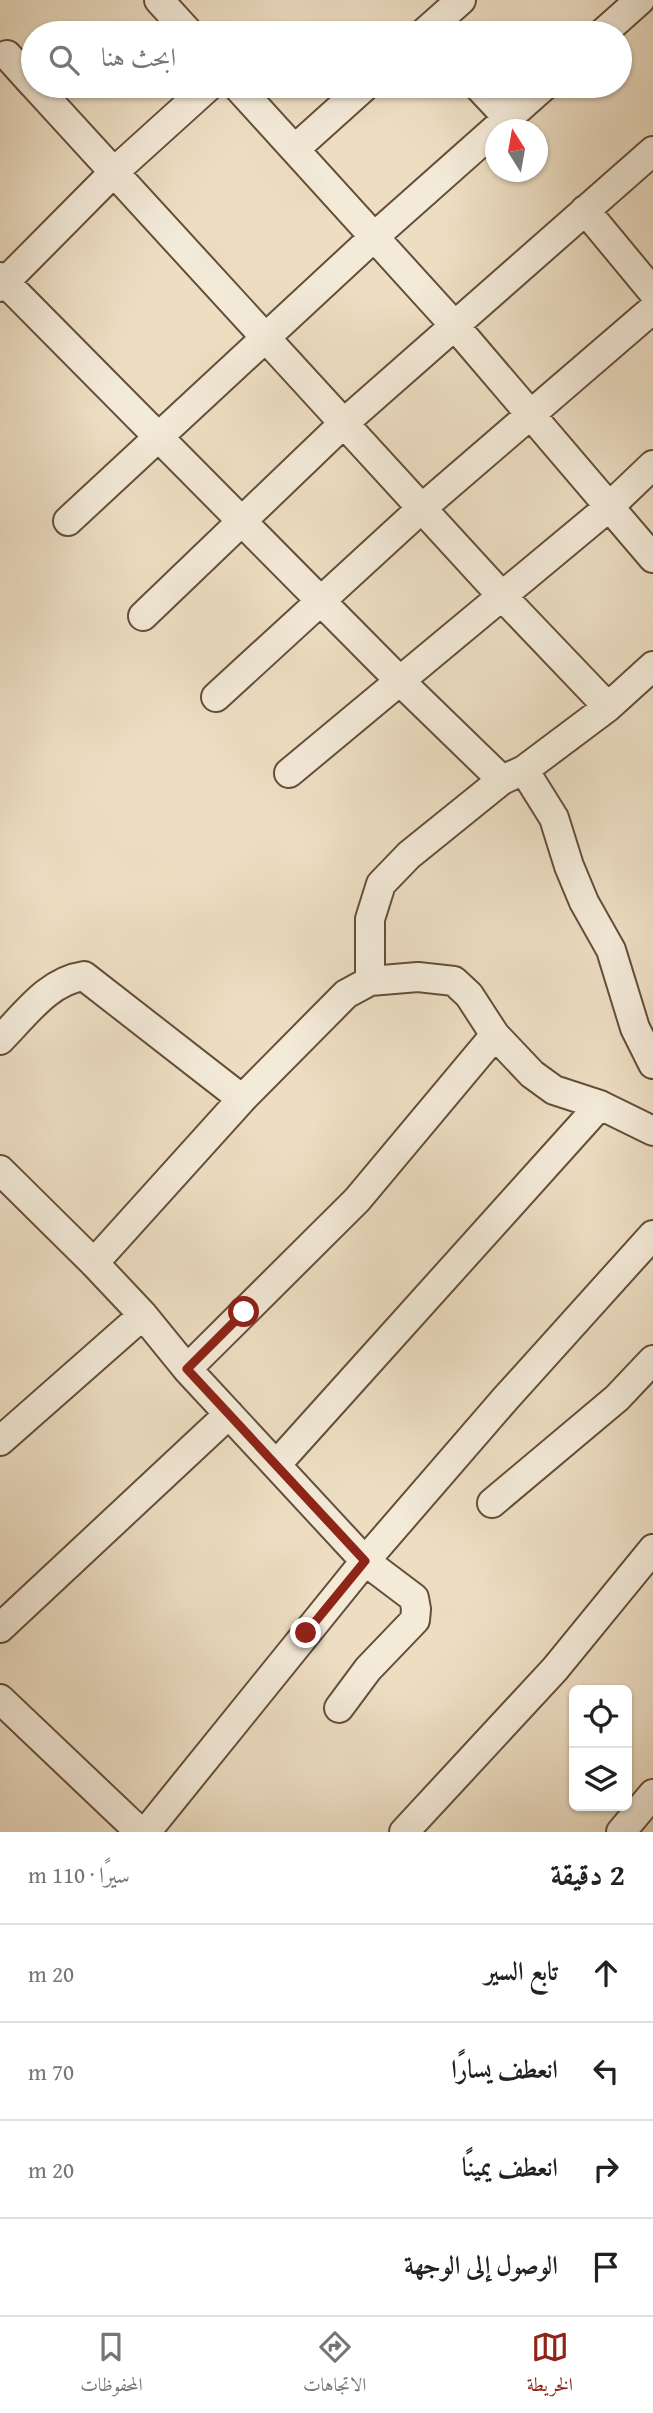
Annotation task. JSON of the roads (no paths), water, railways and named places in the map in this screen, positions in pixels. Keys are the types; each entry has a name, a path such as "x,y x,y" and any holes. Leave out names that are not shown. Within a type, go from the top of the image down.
{"street":[{"path":"159,0 178,21"},
{"path":"439,21 461,0"},
{"path":"616,21 640,0"},
{"path":"7,55 21,71"},
{"path":"46,98 502,596 608,707"},
{"path":"196,98 114,172 2,282 158,435 400,681 513,775 554,818 569,866 584,902 611,950 635,1028 653,1063"},
{"path":"248,98 455,326 653,558"},
{"path":"295,149 352,98"},
{"path":"489,98 508,118"},
{"path":"68,521 374,236 530,98"},
{"path":"143,616 344,423 653,150"},
{"path":"585,210 653,292"},
{"path":"216,697 422,508 653,309"},
{"path":"289,773 609,507 653,465"},
{"path":"370,981 370,919 381,884 409,855 513,775 608,707 653,666"},
{"path":"0,1040 48,991 69,978 85,976 242,1099"},
{"path":"94,1263 242,1099 346,994 370,981 418,977 454,981 469,995 495,1035 532,1074 554,1090 600,1105 653,1131"},
{"path":"187,1369 357,1200 495,1035"},
{"path":"275,1465 600,1105"},
{"path":"0,1170 143,1315 187,1369 365,1561 414,1598 415,1620 368,1669 339,1708"},
{"path":"146,1832 365,1561 506,1398 653,1235"},
{"path":"0,1441 143,1315"},
{"path":"492,1503 617,1398 653,1360"},
{"path":"0,1628 229,1414"},
{"path":"404,1832 555,1669 649,1562"},
{"path":"0,1699 140,1832"},
{"path":"621,1832 653,1794"}]}
